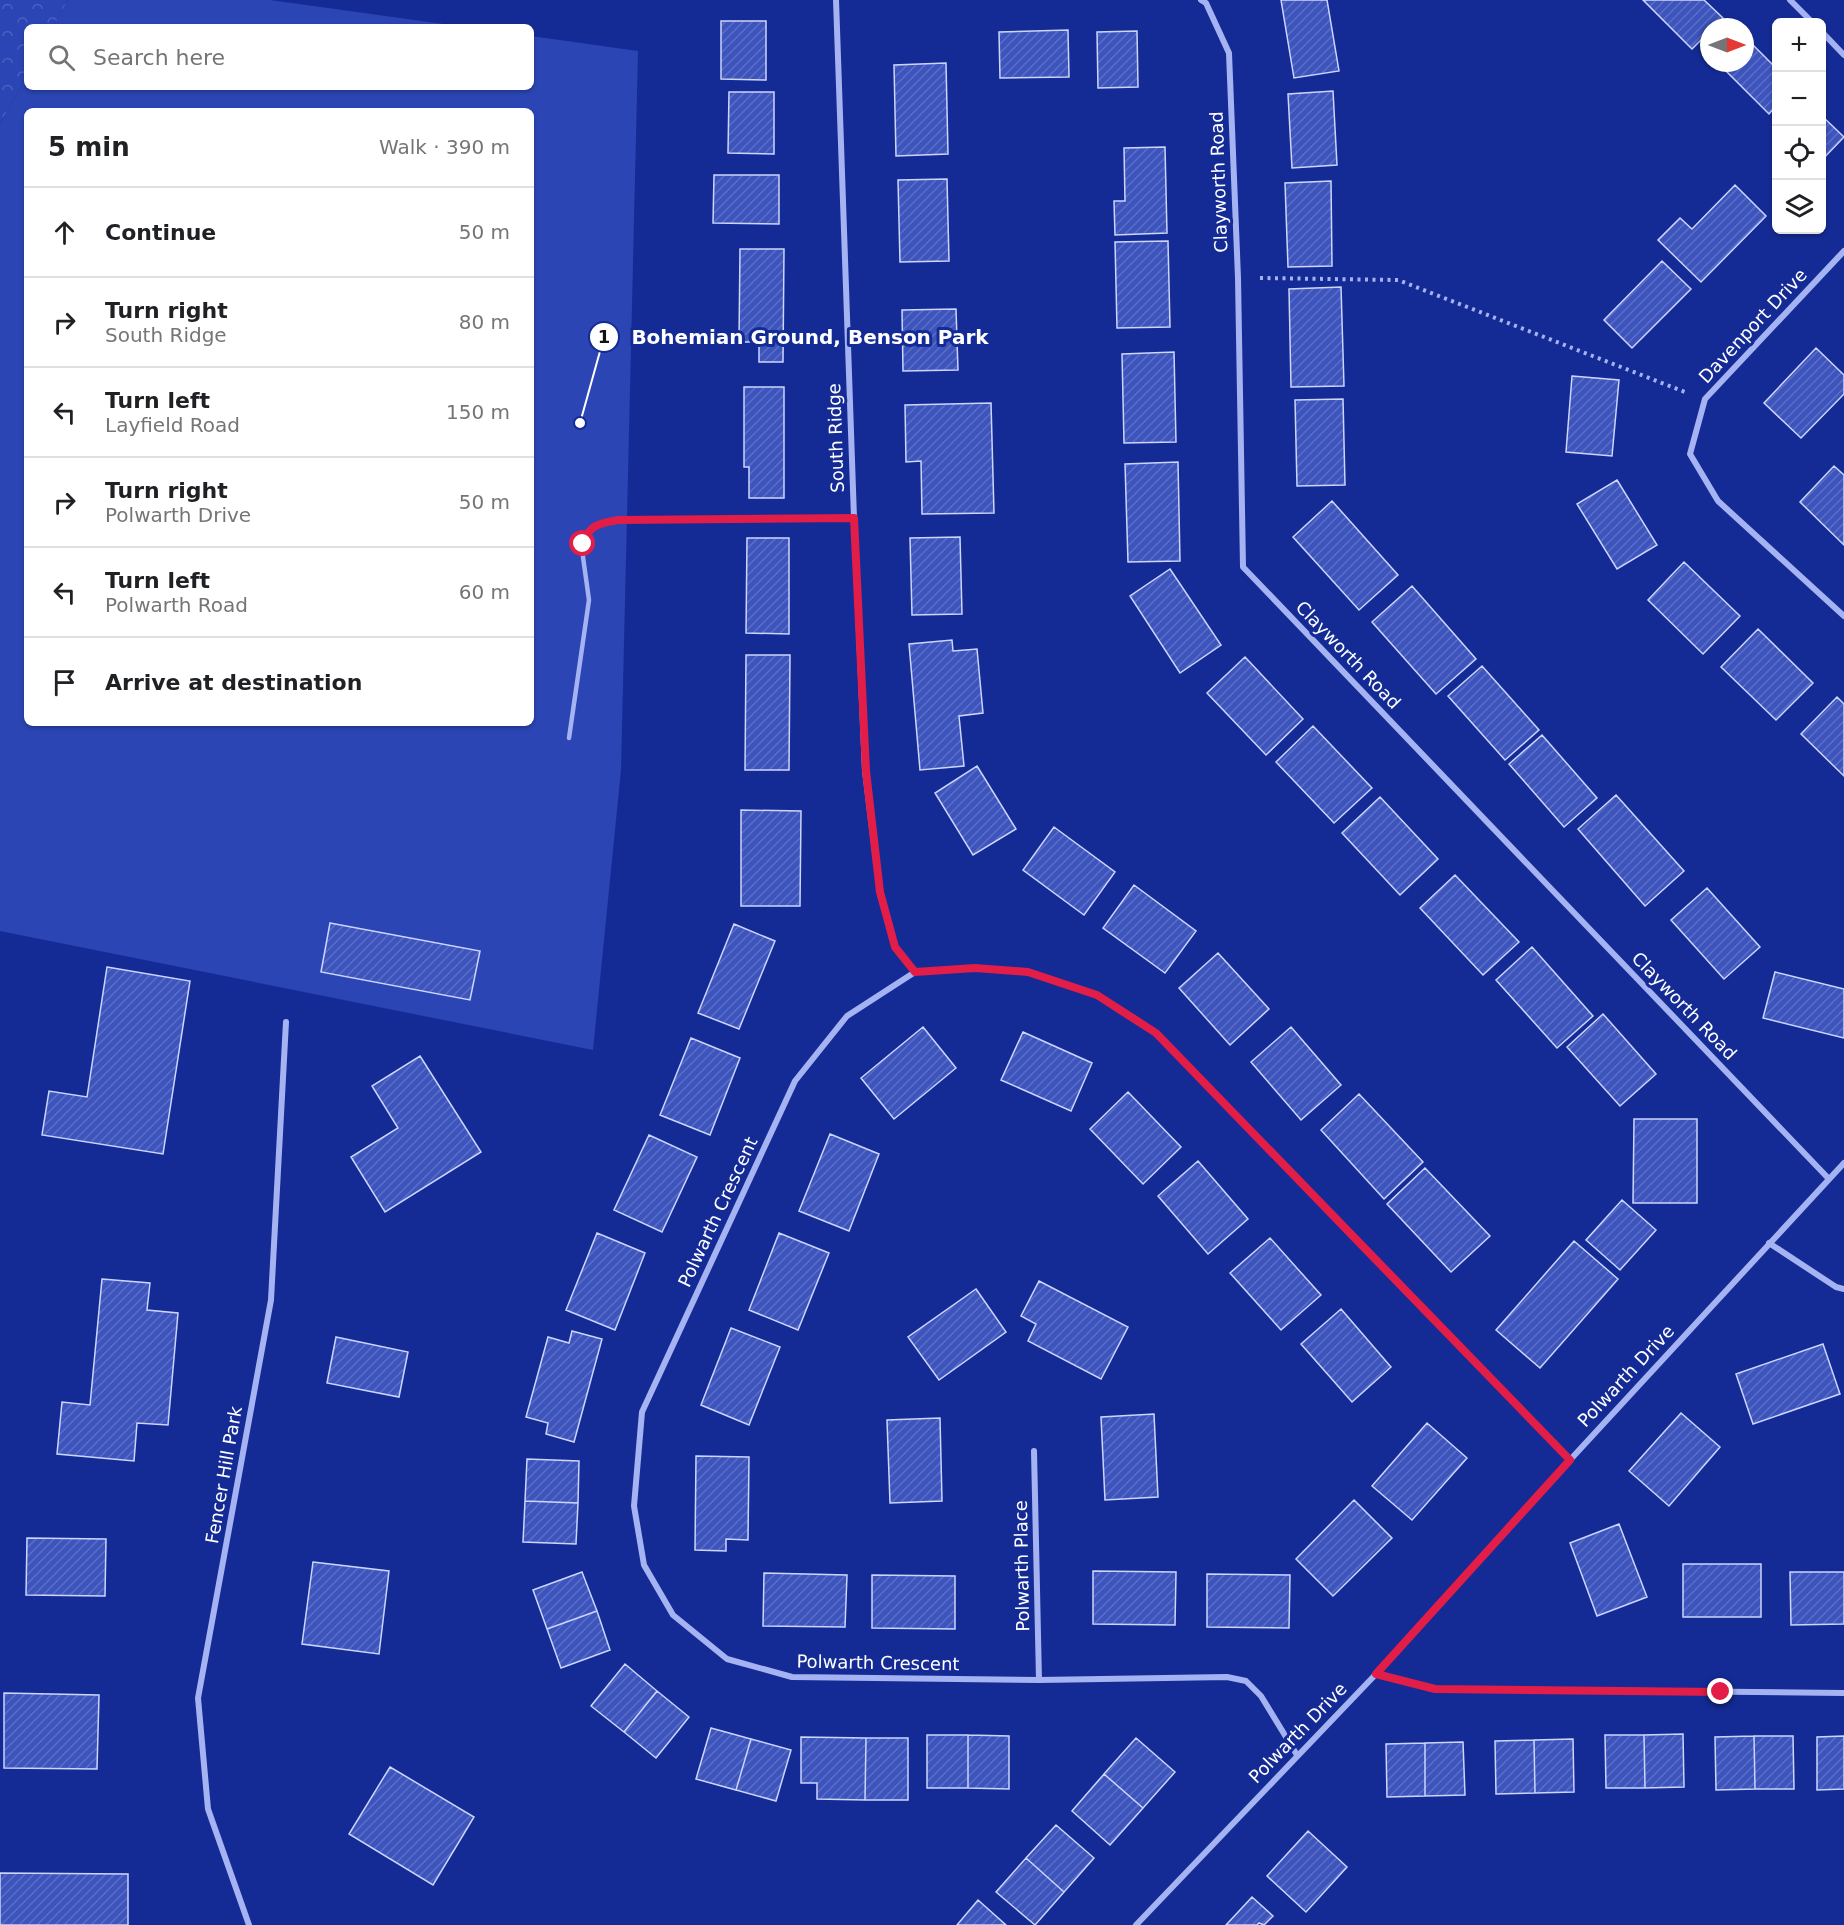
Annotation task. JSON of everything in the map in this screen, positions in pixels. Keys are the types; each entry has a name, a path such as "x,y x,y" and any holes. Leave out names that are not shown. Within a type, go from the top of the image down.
{"street":[{"name":"South Ridge","path":"836,0 854,518 866,771 880,892 895,947 915,972"},
{"name":"Clayworth Road","path":"1201,0 1206,3 1229,53 1238,278 1243,567 1829,1179"},
{"path":"1790,0 1808,18"},
{"path":"1826,37 1844,55"},
{"name":"Davenport Drive","path":"1844,251 1705,399 1690,454 1718,501 1844,616"},
{"path":"915,972 975,968 1028,972 1097,995 1156,1033 1570,1460"},
{"name":"Polwarth Crescent","path":"915,972 847,1016 795,1081 642,1412 634,1506 644,1565 673,1615 727,1659 792,1677 1039,1680 1227,1677 1246,1681 1261,1696 1297,1755"},
{"name":"Fencer Hill Park","path":"249,1925 208,1809 198,1698 271,1300 286,1022"},
{"name":"Polwarth Drive","path":"1136,1925 1376,1674 1844,1163"},
{"path":"1769,1243 1836,1287 1844,1289"},
{"name":"Polwarth Place","path":"1034,1451 1039,1680"},
{"path":"1376,1674 1435,1689 1844,1693"}],"lane":[{"path":"569,738 589,600 583,544 586,534 593,527 602,523 647,519 854,518"}],"path":[{"path":"1238,278 1398,280 1705,399"}],"green space":[{"path":"0,0 68,0 55,24 24,24 24,80 0,124"},
{"path":"68,0 270,0 443,24 55,24"},
{"path":"534,36 638,51 621,770 593,1050 0,931 0,124 24,80 24,90 534,90"}],"building":[{"path":"1281,0 1327,0 1339,71 1294,78"},
{"path":"1643,0 1704,0 1723,18 1700,18 1700,41 1692,49"},
{"path":"721,21 766,21 766,80 721,79"},
{"path":"1068,30 1069,77 1000,78 999,32"},
{"path":"1137,31 1138,87 1098,88 1097,32"},
{"path":"1754,46 1772,64 1772,111 1769,114 1727,72 1754,72"},
{"path":"946,63 948,154 896,156 894,65"},
{"path":"1333,91 1337,165 1292,168 1288,94"},
{"path":"729,92 774,92 774,154 728,153"},
{"path":"1826,120 1844,137 1826,156"},
{"path":"1165,147 1167,233 1115,235 1114,201 1125,201 1124,148"},
{"path":"714,175 779,175 779,224 713,223"},
{"path":"947,179 949,261 900,262 898,180"},
{"path":"1331,181 1332,266 1288,267 1285,183"},
{"path":"1735,185 1766,216 1701,282 1658,240 1680,218 1692,229"},
{"path":"1168,241 1170,327 1117,328 1115,242"},
{"path":"740,249 784,249 783,362 759,362 759,342 739,342"},
{"path":"1662,261 1691,289 1632,348 1604,320"},
{"path":"1341,287 1344,386 1291,387 1289,289"},
{"path":"956,309 958,370 903,371 902,310"},
{"path":"1816,348 1844,375 1844,394 1801,438 1764,403"},
{"path":"1174,352 1176,442 1124,443 1122,354"},
{"path":"1572,376 1619,380 1612,456 1566,452"},
{"path":"744,387 784,387 784,498 749,498 749,467 744,467"},
{"path":"1343,399 1345,485 1297,486 1295,400"},
{"path":"991,403 994,513 922,514 921,461 906,462 905,405"},
{"path":"1178,462 1180,561 1128,562 1125,464"},
{"path":"1834,466 1844,475 1844,545 1800,502"},
{"path":"1617,480 1657,545 1617,569 1577,504"},
{"path":"1332,501 1398,575 1359,610 1293,537"},
{"path":"960,537 962,614 912,615 910,538"},
{"path":"747,538 789,538 789,634 746,633"},
{"path":"1684,562 1740,616 1703,654 1648,600"},
{"path":"1170,569 1221,645 1180,673 1130,596"},
{"path":"1412,586 1476,659 1436,694 1372,622"},
{"path":"1758,629 1813,683 1776,720 1721,667"},
{"path":"952,640 953,651 977,649 983,713 959,716 964,766 920,770 909,644"},
{"path":"746,655 790,655 789,770 745,770"},
{"path":"1245,657 1303,719 1266,755 1207,693"},
{"path":"1482,666 1539,730 1505,760 1448,696"},
{"path":"1837,697 1844,704 1844,776 1801,734"},
{"path":"1313,726 1372,788 1334,823 1276,762"},
{"path":"1542,735 1597,798 1564,827 1509,764"},
{"path":"977,766 1016,829 973,855 935,793"},
{"path":"1616,795 1684,871 1645,906 1578,829"},
{"path":"1380,797 1438,859 1400,895 1342,833"},
{"path":"741,810 801,811 800,906 741,906"},
{"path":"1054,827 1115,872 1084,915 1023,870"},
{"path":"1455,875 1519,942 1483,975 1420,908"},
{"path":"1134,885 1196,931 1165,973 1103,928"},
{"path":"1707,888 1760,947 1724,979 1671,920"},
{"path":"330,923 480,951 470,1000 321,972"},
{"path":"734,924 775,941 739,1029 698,1013"},
{"path":"1532,947 1593,1016 1557,1048 1496,980"},
{"path":"1218,953 1269,1009 1230,1045 1179,988"},
{"path":"107,967 190,981 163,1154 42,1135 49,1091 87,1097"},
{"path":"1775,972 1844,989 1844,1038 1763,1018"},
{"path":"1603,1014 1656,1074 1620,1106 1567,1047"},
{"path":"923,1027 956,1068 894,1119 861,1078"},
{"path":"1291,1027 1341,1085 1301,1120 1251,1062"},
{"path":"1023,1032 1092,1063 1071,1111 1001,1080"},
{"path":"691,1038 740,1058 710,1135 660,1115"},
{"path":"420,1056 481,1152 385,1212 351,1157 398,1128 372,1086"},
{"path":"1128,1092 1181,1147 1143,1184 1090,1129"},
{"path":"1359,1094 1423,1162 1384,1199 1321,1130"},
{"path":"1634,1119 1697,1119 1697,1203 1633,1203"},
{"path":"830,1134 879,1154 849,1231 799,1211"},
{"path":"649,1135 697,1157 662,1232 614,1210"},
{"path":"1198,1161 1248,1219 1208,1254 1158,1196"},
{"path":"1425,1168 1490,1236 1451,1272 1387,1204"},
{"path":"1622,1200 1656,1230 1620,1270 1586,1240"},
{"path":"597,1233 645,1253 615,1330 566,1310"},
{"path":"779,1233 829,1253 798,1330 749,1310"},
{"path":"1270,1238 1321,1295 1281,1330 1230,1273"},
{"path":"1574,1241 1618,1279 1540,1368 1496,1330"},
{"path":"102,1279 150,1283 147,1310 178,1313 168,1425 137,1423 134,1461 57,1454 62,1402 90,1405"},
{"path":"1039,1281 1128,1327 1101,1379 1028,1341 1036,1324 1021,1316"},
{"path":"976,1289 1006,1332 939,1380 908,1337"},
{"path":"1341,1309 1391,1367 1352,1402 1301,1344"},
{"path":"731,1328 780,1347 749,1425 701,1405"},
{"path":"572,1331 602,1339 574,1442 546,1434 548,1423 526,1417 548,1337 569,1343"},
{"path":"336,1337 408,1352 399,1397 327,1383"},
{"path":"1823,1344 1840,1394 1753,1424 1736,1374"},
{"path":"1681,1413 1720,1447 1669,1506 1629,1471"},
{"path":"1154,1414 1158,1497 1105,1500 1101,1417"},
{"path":"940,1418 942,1501 890,1503 887,1420"},
{"path":"1427,1423 1467,1458 1412,1520 1372,1486"},
{"path":"696,1456 749,1457 748,1540 726,1539 726,1551 695,1550"},
{"path":"527,1459 579,1461 578,1503 525,1501"},
{"path":"1354,1500 1392,1538 1333,1596 1296,1559"},
{"path":"525,1501 578,1503 576,1544 523,1542"},
{"path":"1619,1524 1647,1597 1597,1616 1570,1543"},
{"path":"27,1538 106,1539 105,1596 26,1595"},
{"path":"313,1562 389,1571 379,1654 302,1644"},
{"path":"1683,1564 1761,1564 1761,1617 1683,1617"},
{"path":"1093,1571 1176,1572 1175,1625 1093,1624"},
{"path":"582,1572 597,1611 547,1629 533,1590"},
{"path":"1790,1572 1844,1572 1844,1624 1791,1625"},
{"path":"764,1573 847,1575 845,1627 763,1626"},
{"path":"1207,1574 1290,1575 1289,1628 1207,1627"},
{"path":"872,1575 955,1576 955,1629 872,1628"},
{"path":"597,1611 610,1650 561,1668 547,1629"},
{"path":"625,1664 657,1691 624,1732 591,1706"},
{"path":"657,1691 689,1717 656,1758 624,1732"},
{"path":"4,1693 99,1695 97,1769 4,1768"},
{"path":"711,1728 751,1739 736,1790 696,1779"},
{"path":"1683,1734 1684,1787 1645,1788 1644,1735"},
{"path":"927,1735 968,1735 968,1788 927,1788"},
{"path":"968,1735 1009,1736 1009,1789 968,1788"},
{"path":"1605,1735 1644,1735 1645,1788 1606,1788"},
{"path":"1754,1736 1793,1736 1794,1789 1755,1789"},
{"path":"1754,1736 1755,1789 1716,1790 1715,1737"},
{"path":"1844,1736 1844,1789 1817,1790 1817,1737"},
{"path":"801,1737 866,1738 865,1800 817,1799 817,1783 801,1783"},
{"path":"866,1738 908,1738 908,1800 865,1800"},
{"path":"1136,1738 1175,1772 1143,1808 1104,1774"},
{"path":"751,1739 791,1750 776,1801 736,1790"},
{"path":"1573,1739 1574,1792 1535,1793 1534,1740"},
{"path":"1534,1740 1535,1793 1496,1794 1495,1741"},
{"path":"1463,1742 1465,1795 1425,1796 1425,1743"},
{"path":"1425,1743 1425,1796 1387,1797 1386,1744"},
{"path":"390,1767 474,1817 433,1885 349,1834"},
{"path":"1104,1774 1143,1808 1110,1845 1072,1811"},
{"path":"1056,1825 1094,1858 1064,1892 1026,1858"},
{"path":"1308,1831 1347,1867 1306,1912 1267,1876"},
{"path":"1026,1858 1064,1892 1035,1925 996,1892"},
{"path":"0,1873 128,1874 128,1925 0,1925"},
{"path":"1252,1897 1273,1916 1264,1925 1259,1923 1257,1925 1226,1925"},
{"path":"978,1900 1006,1925 957,1925"}],"place":[{"name":"Bohemian Ground, Benson Park","path":"580,423"}],"route":[{"path":"583,544 586,534 593,527 619,520 854,518 866,771 880,892 895,947 915,972 975,968 1028,972 1097,995 1156,1033 1570,1460 1376,1674 1435,1689 1721,1692"}]}
